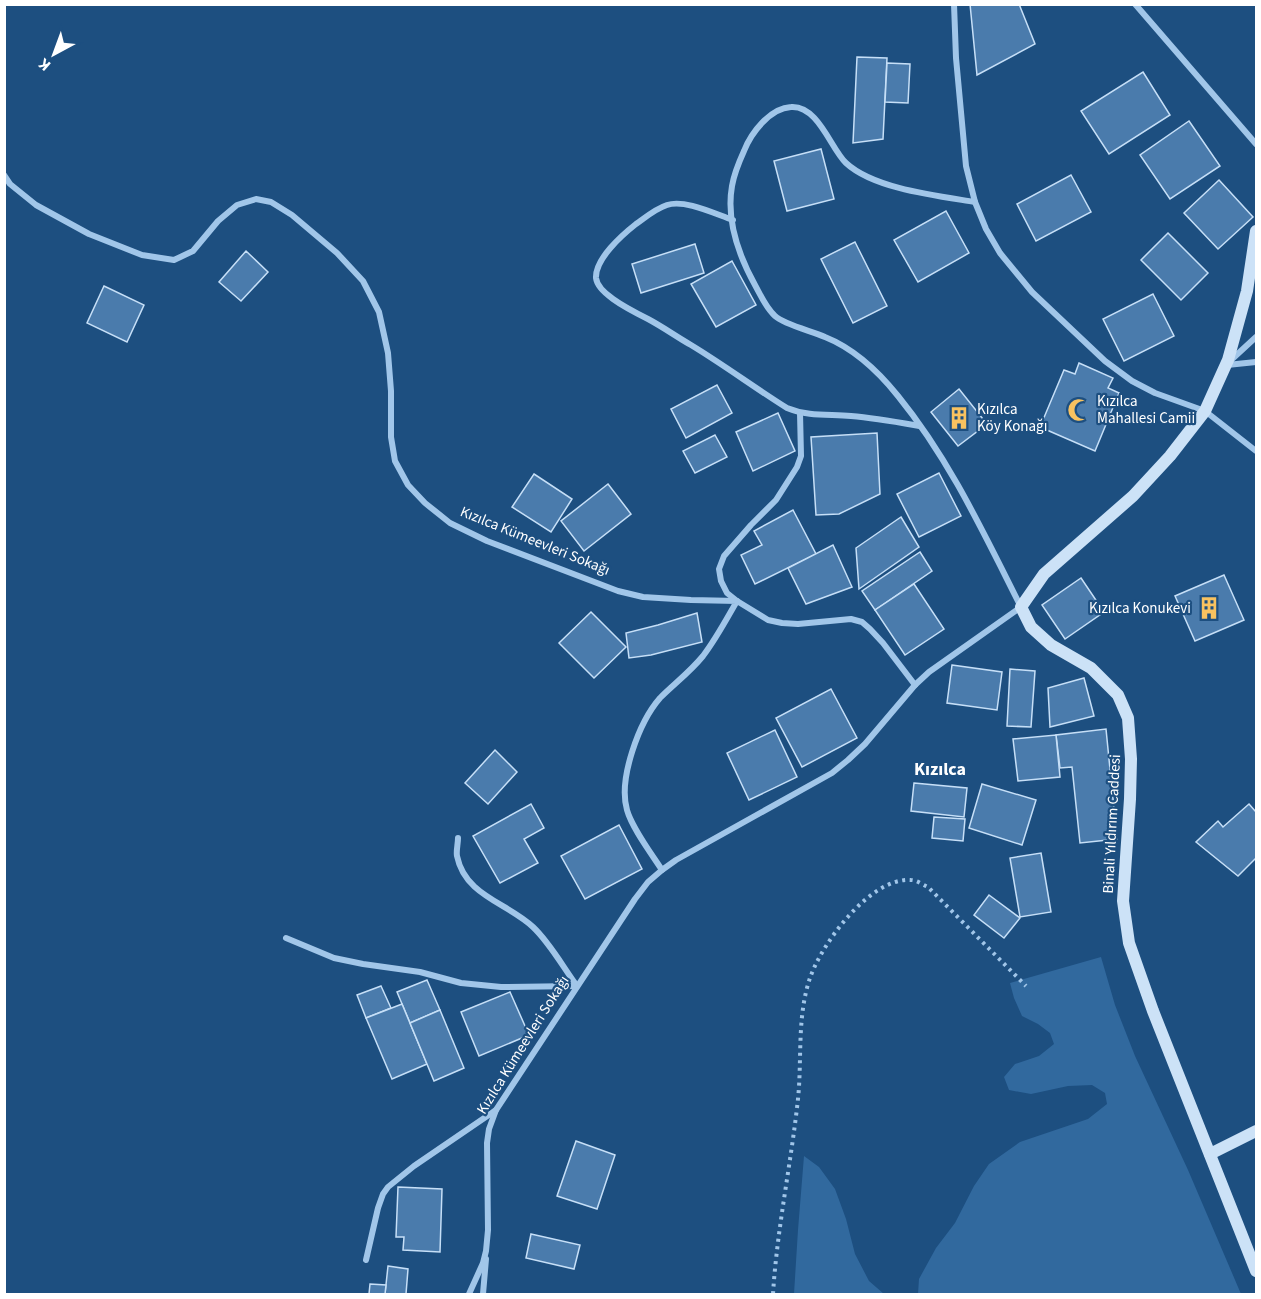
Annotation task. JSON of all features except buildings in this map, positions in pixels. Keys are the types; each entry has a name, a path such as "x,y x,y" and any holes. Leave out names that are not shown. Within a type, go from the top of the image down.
{"street":[{"path":"954,4 956,58 966,165 975,202 986,229 1000,253 1032,292 1105,361 1132,381 1155,393 1205,411 1257,451"},
{"path":"1135,4 1257,144"},
{"path":"975,202 897,187 869,177 844,161 815,118 803,110 792,107 777,111 758,127 747,143 732,187 731,211 744,264 765,304 776,317 842,345 869,363 897,395 935,445 1021,607 1044,574 1133,496 1170,456 1205,411 1228,360 1247,291 1257,231"},
{"name":"Kızılca Kümeevleri Sokağı","path":"4,175 10,184 36,205 89,234 142,255 174,260 193,251 218,221 237,205 256,198 271,202 292,215 337,253 363,281 379,312 388,353 391,437 395,461 408,485 425,503 450,523 487,541 618,591 643,597 737,601"},
{"path":"733,220 680,203 662,207 634,226 612,245 603,259 596,280 601,289 624,307 649,319 704,353 787,408 800,413 862,417 921,426"},
{"path":"1226,365 1257,337"},
{"path":"1226,365 1257,362"},
{"path":"800,413 801,456 797,467 776,500 724,556 719,569 721,581 727,593 768,620 798,624 851,619 862,622 883,643 915,685"},
{"path":"662,870 627,812 624,797 629,765 637,740 653,708 703,655 720,632 737,601"},
{"name":"Kızılca Kümeevleri Sokağı","path":"469,1294 486,1251 488,1230 487,1143 496,1110 648,882 676,860 822,778 848,760 866,744 915,685 944,661 1021,607"},
{"name":"Binali Yıldırım Caddesi","path":"1021,607 1031,627 1051,645 1091,668 1118,695 1128,718 1131,759 1130,799 1123,901 1129,943 1153,1011 1257,1271"},
{"path":"458,838 456,855 471,884 485,896 522,918 534,928 577,986"},
{"path":"286,938 334,958 420,972 461,983 512,987 577,986"},
{"path":"366,1260 378,1208 388,1187 414,1166 496,1110"},
{"path":"1210,1154 1257,1131"},
{"path":"483,1294 486,1251"}],"path":[{"path":"773,1294 800,1075 802,1008 809,979 823,950 845,919 879,889 897,882 913,880 928,887 1026,986"}],"shaded area":[{"path":"1101,957 1115,1005 1135,1056 1188,1170 1241,1294 918,1294 919,1279 989,1164 1020,1142 1088,1119 1107,1104 1105,1093 1092,1085 1068,1086 1031,1094 1009,1090 1004,1077 1015,1064 1039,1056 1054,1044 1050,1033 1022,1016 1010,983"},
{"path":"804,1156 819,1167 835,1189 855,1254 869,1281 884,1294 794,1294"}],"place":[{"name":"Kızılca Mahallesi Camii","path":"1079,410"},
{"name":"Kızılca Köy Konağı","path":"959,418"},
{"name":"Kızılca Konukevi","path":"1209,608"}],"district":[{"name":"Kızılca","path":"940,769"}]}
